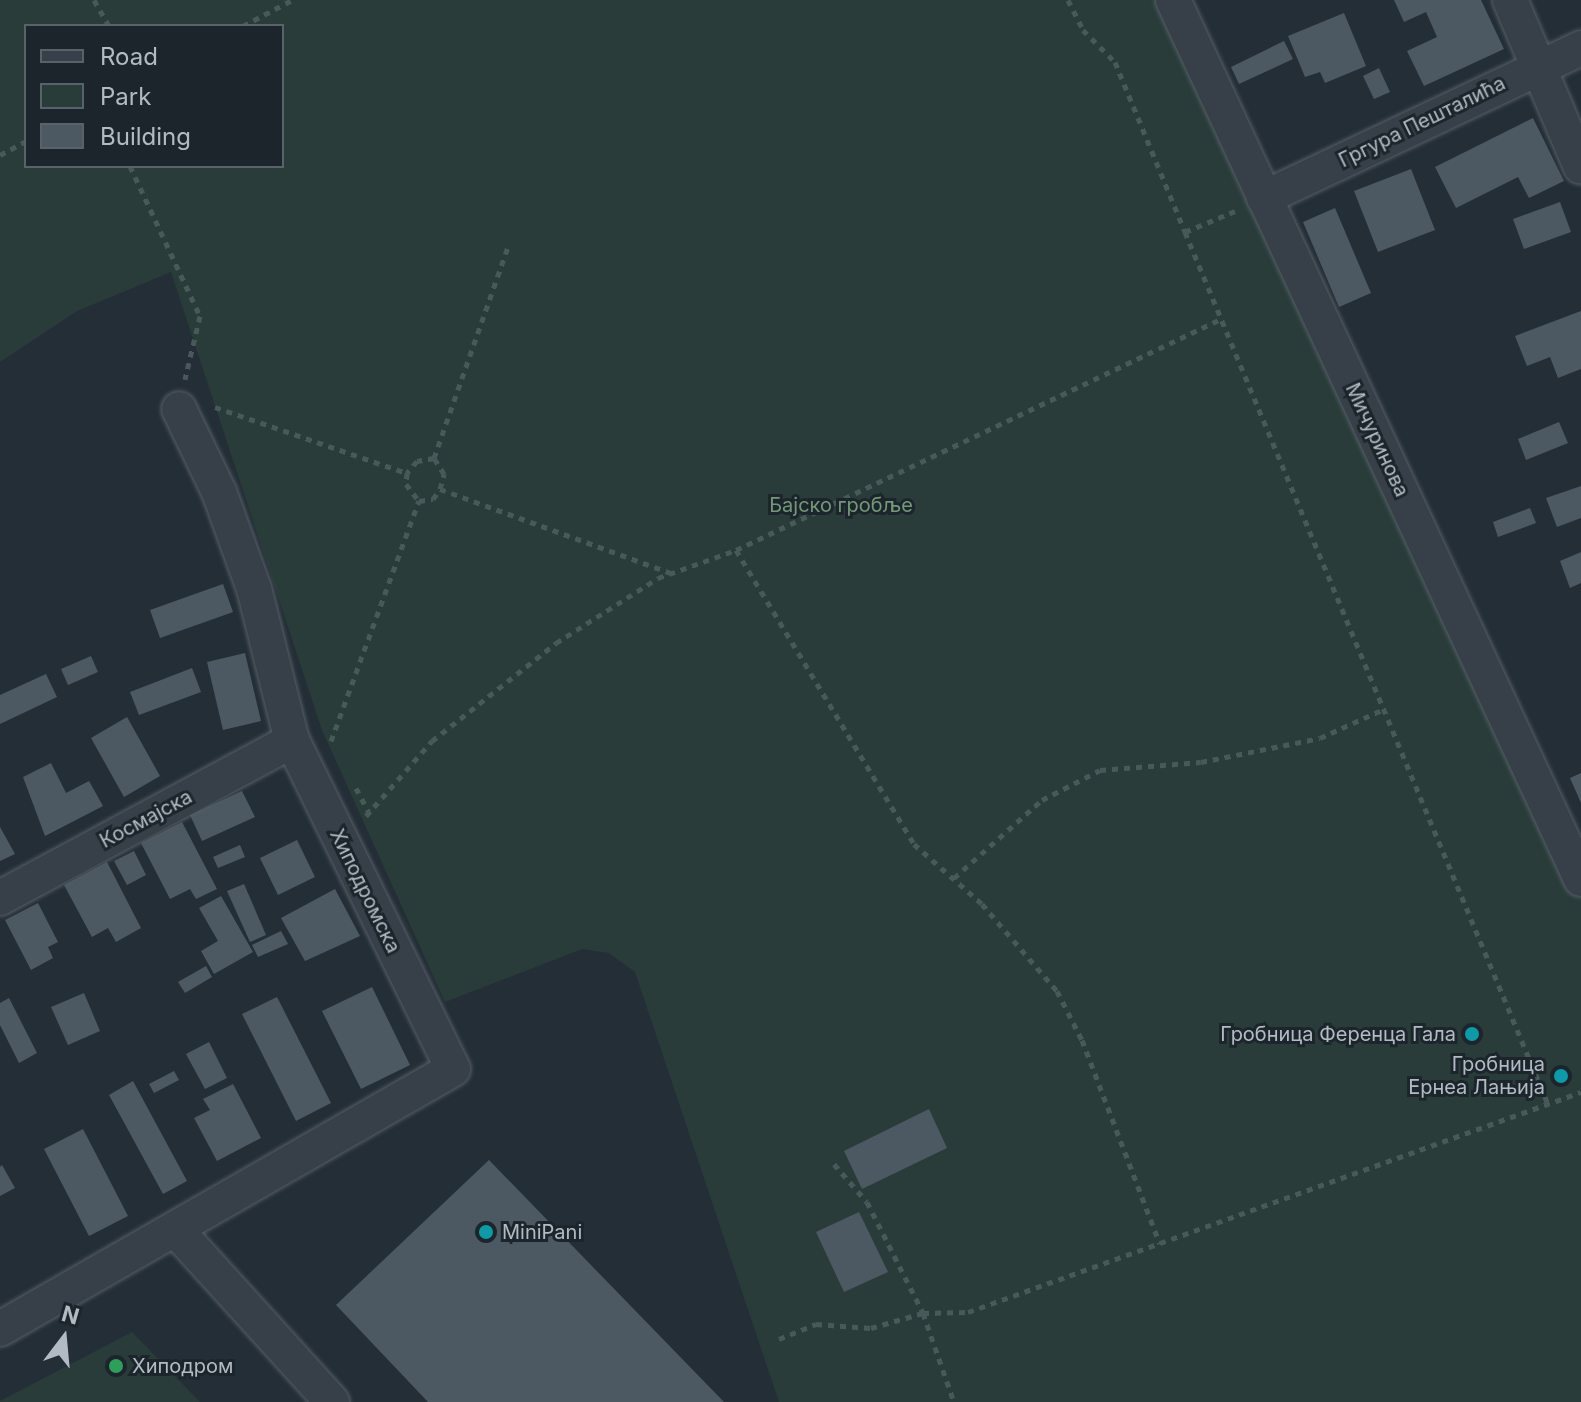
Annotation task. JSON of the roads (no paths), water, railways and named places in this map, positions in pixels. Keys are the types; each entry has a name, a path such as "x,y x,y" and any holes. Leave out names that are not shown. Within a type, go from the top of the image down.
{"street":[{"name":"Мичуринова","path":"1173,0 1581,879"},
{"path":"1510,0 1581,167"},
{"name":"Гргура Пешталића","path":"1264,198 1581,48"},
{"name":"Хиподромска","path":"0,1329 177,1231 453,1069 292,741 254,589 219,492 180,402"},
{"name":"Космајска","path":"0,898 292,741"},
{"path":"177,1231 332,1402"}],"place":[{"name":"Гробница Ференца Гала","path":"1472,1034"},
{"name":"Гробница Ернеа Лањија","path":"1561,1076"},
{"name":"MiniPani","path":"486,1232"},
{"name":"Хиподром","path":"116,1366"}],"park label":[{"name":"Бајско гробље","path":"841,505"}]}
